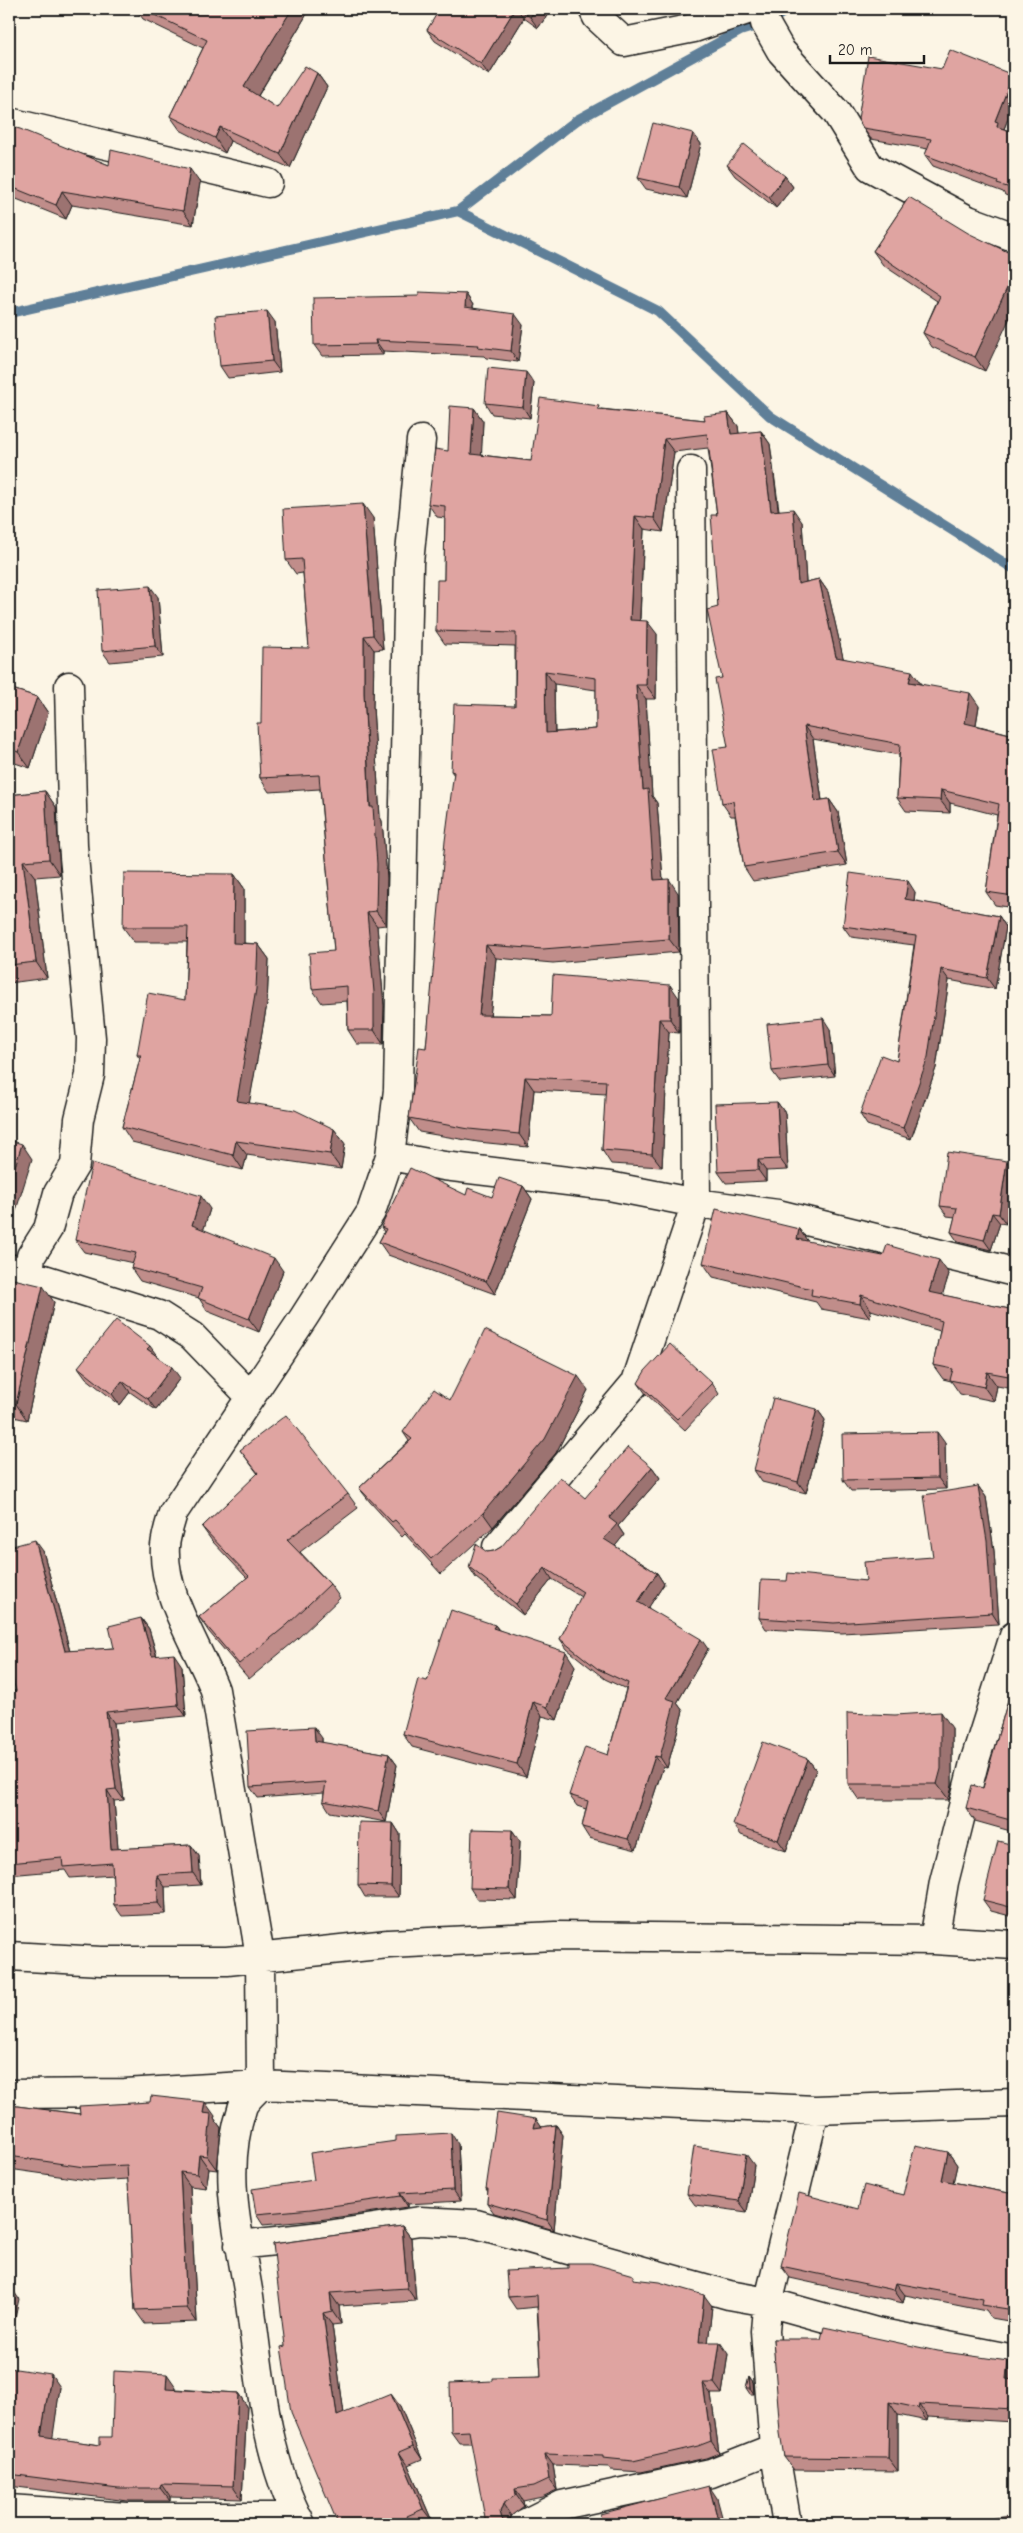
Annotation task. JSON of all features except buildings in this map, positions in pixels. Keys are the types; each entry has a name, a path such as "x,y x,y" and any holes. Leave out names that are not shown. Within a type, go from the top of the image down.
{"street":[{"path":"593,9 597,17 624,42 694,28 750,9"},
{"path":"763,9 765,23 781,51 836,112 870,167 968,220 1014,237"},
{"path":"9,122 268,183"},
{"path":"9,2509 166,2521 300,2521 288,2498 267,2430 233,2212 233,2152 242,2106 261,2085 260,1956 214,1690 205,1665 183,1622 167,1575 165,1546 173,1513 304,1317 371,1212 390,1156 398,1090 409,563 421,440"},
{"path":"497,1547 636,1382 696,1203 691,470"},
{"path":"69,686 73,846 91,1038 90,1075 79,1119 75,1165 58,1193 48,1229 19,1271 160,1315 192,1336 250,1396"},
{"path":"390,1156 444,1166 609,1186 696,1203 778,1214 1014,1272"},
{"path":"934,1940 944,1882 974,1763 1014,1636"},
{"path":"9,1956 140,1961 227,1961 260,1956 388,1944 555,1936 934,1940 1014,1945"},
{"path":"9,2094 125,2093 261,2085 815,2110 1014,2103"},
{"path":"786,2524 774,2448 765,2330 768,2302 815,2110"},
{"path":"239,2244 321,2236 420,2221 476,2224 729,2295 768,2302 876,2332 1014,2359"},
{"path":"524,2524 562,2505 712,2473 774,2448"}],"waterway":[{"path":"9,313 458,211 577,120 740,31 766,23 789,9"},
{"path":"458,211 658,311 770,416 1014,569"}]}
